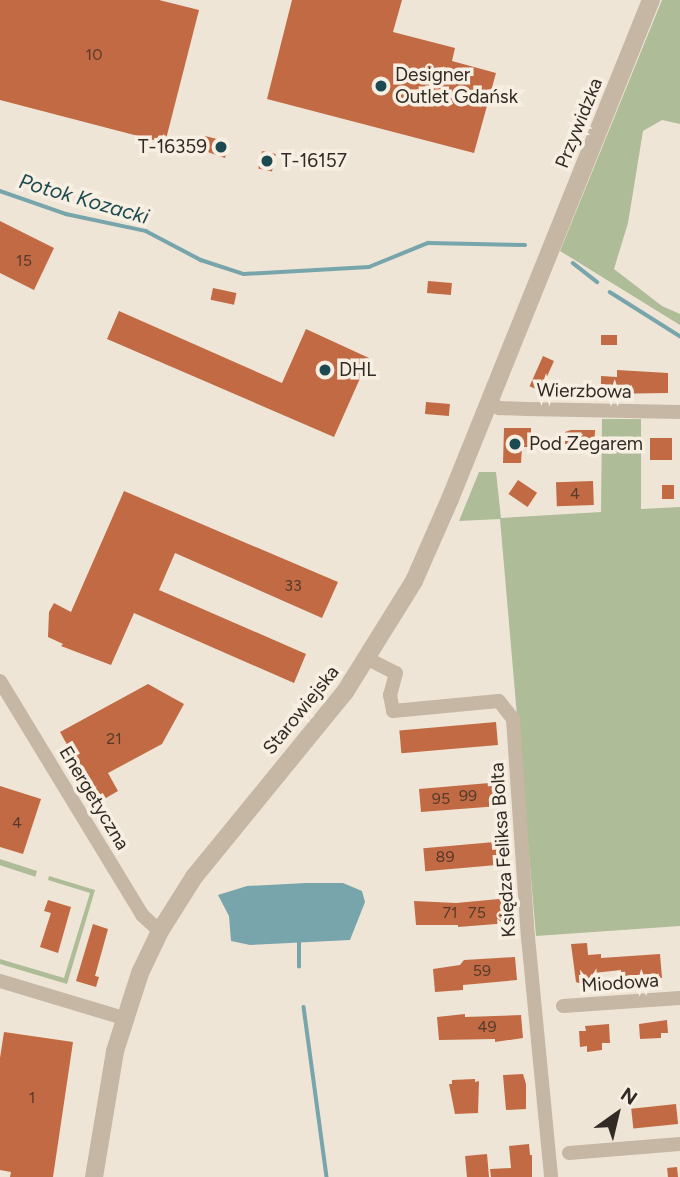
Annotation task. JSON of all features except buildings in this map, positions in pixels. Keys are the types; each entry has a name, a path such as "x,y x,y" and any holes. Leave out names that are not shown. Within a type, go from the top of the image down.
{"street":[{"name":"Przywidzka","path":"544,262 651,0"},
{"name":"Starowiejska","path":"94,1177 110,1074 123,1018 160,931 207,860 345,692 368,659 423,564 544,262"},
{"name":"Wierzbowa","path":"489,402 499,408 533,410 680,411"},
{"name":"Księdza Feliksa Bolta","path":"368,659 396,673 390,695 393,711 499,701 513,719 528,937 551,1177"},
{"name":"Energetyczna","path":"0,681 142,915 160,931"},
{"path":"0,981 123,1018"},
{"name":"Miodowa","path":"563,1006 680,998"},
{"path":"569,1153 680,1144"}],"green space":[{"path":"662,0 680,0 680,124 662,120 643,131 628,223 614,269 662,306 680,314 680,325 560,251"},
{"path":"602,419 641,419 641,509 680,507 680,926 536,936 500,519 459,521 479,472 496,472 501,518 601,512"},
{"path":"0,859 37,871 35,877 0,865"},
{"path":"49,876 95,890 67,984 0,964 0,959 64,978 90,893 48,880"}],"water":[{"path":"343,883 362,891 365,902 350,940 250,945 231,941 229,916 218,895 247,886"}],"waterway":[{"name":"Potok Kozacki","path":"0,191 66,214 146,231 201,260 244,274 369,267 428,243 525,245"},
{"name":"Potok Kozacki","path":"573,263 597,282"},
{"name":"Potok Kozacki","path":"610,292 680,336"},
{"path":"299,943 299,967"},
{"path":"304,1007 327,1177"}],"place":[{"name":"Designer Outlet Gdańsk","path":"381,86"},
{"name":"T-16359","path":"221,147"},
{"name":"T-16157","path":"267,161"},
{"name":"DHL","path":"325,370"},
{"name":"Pod Zegarem","path":"515,444"}]}
